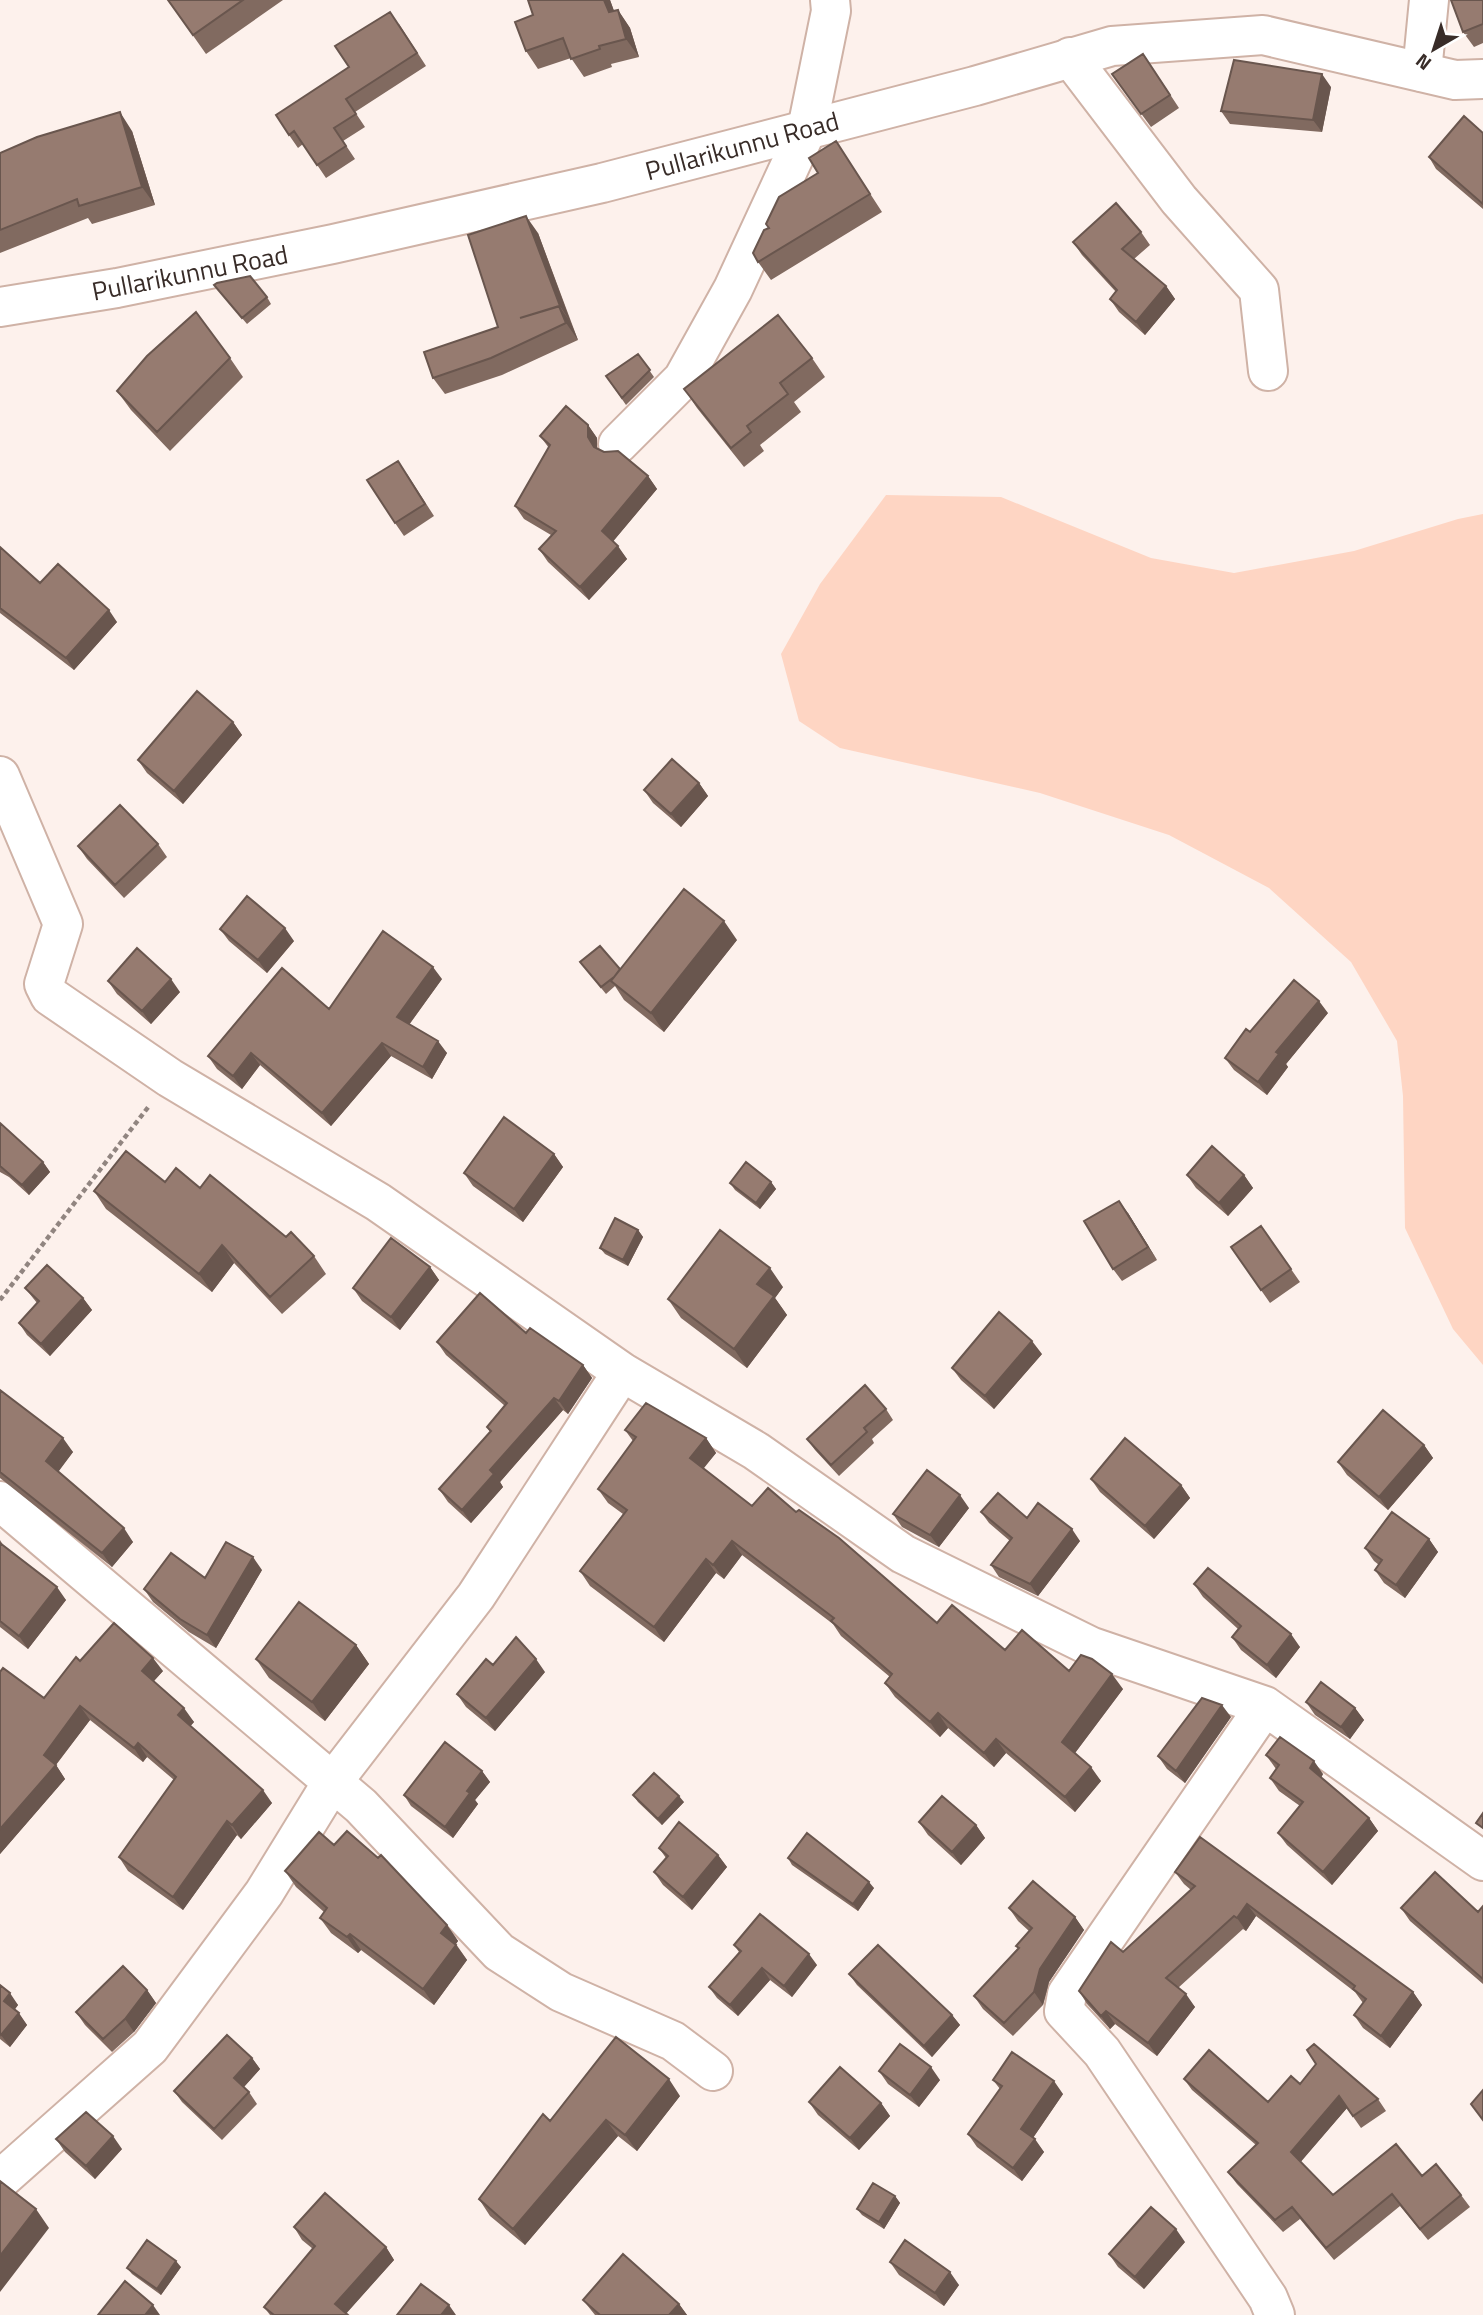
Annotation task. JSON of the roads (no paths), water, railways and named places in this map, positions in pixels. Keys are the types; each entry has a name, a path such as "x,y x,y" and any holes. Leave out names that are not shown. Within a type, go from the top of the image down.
{"street":[{"path":"618,444 683,379 733,289 807,129 831,11 830,0"},
{"path":"1422,72 1429,0"},
{"name":"Pullarikunnu Road","path":"0,307 117,288 333,244 602,183 1112,46 1263,35 1455,80 1483,79"},
{"path":"1070,57 1179,200 1259,290 1268,371"},
{"path":"0,776 63,924 46,977 46,991 107,1037 170,1078 378,1202 622,1372 756,1451 903,1554 1092,1647 1265,1706 1483,1861"},
{"path":"0,2180 150,2047 264,1893 331,1784 475,1595 622,1372"},
{"path":"0,1501 331,1784 361,1806 499,1952 561,1992 673,2041 713,2071"},
{"path":"1265,1706 1067,1994 1064,2011 1102,2052 1268,2298 1275,2315"}]}
